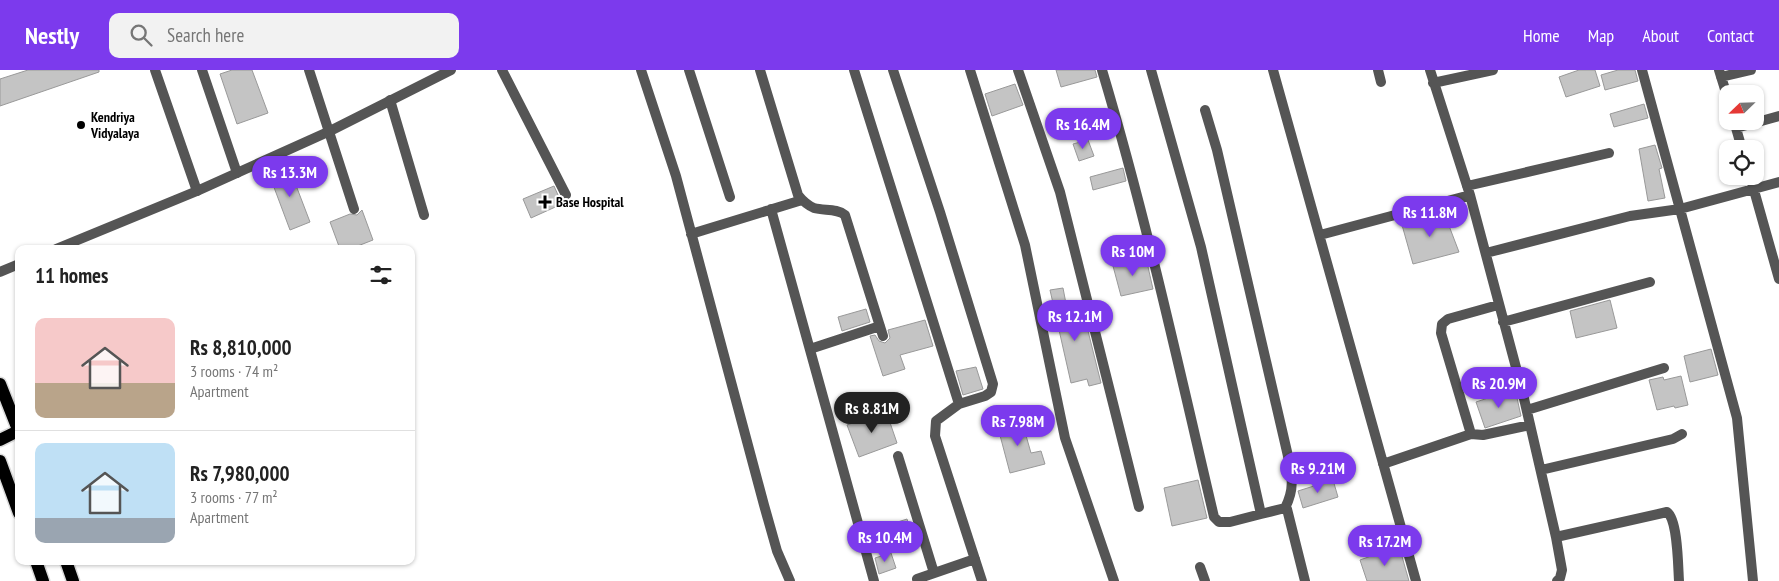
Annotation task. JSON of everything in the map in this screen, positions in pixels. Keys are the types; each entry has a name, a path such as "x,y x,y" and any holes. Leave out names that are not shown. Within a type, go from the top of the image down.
{"main road":[{"path":"0,384 15,421"},
{"path":"0,440 15,433"},
{"path":"0,461 15,502"},
{"path":"37,565 43,581"},
{"path":"67,565 73,581"}],"street":[{"path":"155,70 197,192"},
{"path":"202,70 237,173"},
{"path":"309,70 354,209"},
{"path":"66,245 197,192 330,131 451,70"},
{"path":"502,70 566,195"},
{"path":"641,70 676,176 777,551 790,581"},
{"path":"689,70 730,196"},
{"path":"760,70 796,189 802,200 815,208 841,212 845,215 881,331 810,348"},
{"path":"854,70 959,404"},
{"path":"893,70 940,212 993,384 991,392 985,396 959,404 936,421 935,436 982,581"},
{"path":"970,70 1024,246 1066,438 1114,581"},
{"path":"1018,70 1060,192 1139,506"},
{"path":"1102,70 1148,233 1214,517 1219,522 1230,522 1285,508 1292,495 1292,478 1217,150 1205,110"},
{"path":"1151,70 1201,247 1261,514"},
{"path":"1273,70 1416,581"},
{"path":"1378,70 1381,82"},
{"path":"1430,70 1468,190 1527,410 1562,570 1557,581"},
{"path":"1433,83 1493,70"},
{"path":"1642,70 1737,418 1753,581"},
{"path":"1724,85 1720,73 1751,70"},
{"path":"390,100 424,215"},
{"path":"1764,119 1779,116"},
{"path":"1320,235 1468,190 1609,153"},
{"path":"1486,254 1630,216 1680,209 1779,182"},
{"path":"1752,185 1779,279"},
{"path":"692,234 802,200"},
{"path":"771,209 874,581"},
{"path":"0,272 15,266"},
{"path":"1503,322 1650,282"},
{"path":"1471,434 1441,333 1442,324 1448,319 1498,305"},
{"path":"1527,410 1664,368"},
{"path":"1384,464 1471,434 1484,435 1530,425"},
{"path":"1541,470 1673,439 1682,434"},
{"path":"898,456 934,573"},
{"path":"1285,508 1289,515 1304,581"},
{"path":"1556,537 1667,512 1672,517 1676,537 1679,581"},
{"path":"916,580 975,559"},
{"path":"1200,567 1205,581"}],"building":[{"path":"28,70 99,70 99,72 0,106 0,79"},
{"path":"232,70 252,70 268,113 237,124 220,74"},
{"path":"1056,70 1095,70 1097,77 1061,87"},
{"path":"1579,70 1595,70 1600,86 1566,97 1559,77"},
{"path":"1618,70 1635,70 1638,81 1605,90 1601,75"},
{"path":"1015,84 1023,105 992,116 985,94"},
{"path":"1644,104 1648,118 1614,127 1610,114"},
{"path":"1088,140 1094,156 1079,161 1073,144"},
{"path":"1655,145 1662,168 1659,169 1665,198 1648,201 1639,149"},
{"path":"289,167 310,222 290,230 269,174"},
{"path":"1123,168 1126,181 1093,190 1090,177"},
{"path":"554,186 562,204 531,218 523,199"},
{"path":"362,210 373,240 360,245 339,245 330,222 350,214 357,215"},
{"path":"1443,210 1459,252 1413,264 1402,225"},
{"path":"1146,258 1153,289 1121,296 1113,266"},
{"path":"1063,288 1068,314 1083,311 1101,383 1089,386 1087,379 1071,383 1050,290"},
{"path":"1610,300 1617,328 1576,338 1570,311"},
{"path":"866,309 870,322 842,331 838,317"},
{"path":"925,320 933,346 900,355 905,369 883,376 870,336 875,335 879,341 885,343 890,338 888,330"},
{"path":"1711,349 1718,375 1690,382 1684,356"},
{"path":"976,367 983,389 963,395 956,371"},
{"path":"1681,376 1688,405 1657,410 1649,380 1663,377 1664,380"},
{"path":"1515,389 1521,416 1485,428 1476,402"},
{"path":"886,411 897,443 859,457 847,425"},
{"path":"1021,418 1031,453 1041,451 1045,464 1010,473 997,424"},
{"path":"1198,480 1207,518 1172,526 1164,488"},
{"path":"1333,480 1338,497 1303,508 1298,491"},
{"path":"907,519 912,534 885,544 879,528"},
{"path":"1399,546 1409,581 1367,581 1360,560"},
{"path":"891,553 896,568 879,574 875,558"}],"place":[{"name":"Kendriya Vidyalaya","path":"81,125"},
{"name":"Base Hospital","path":"545,202"}]}
